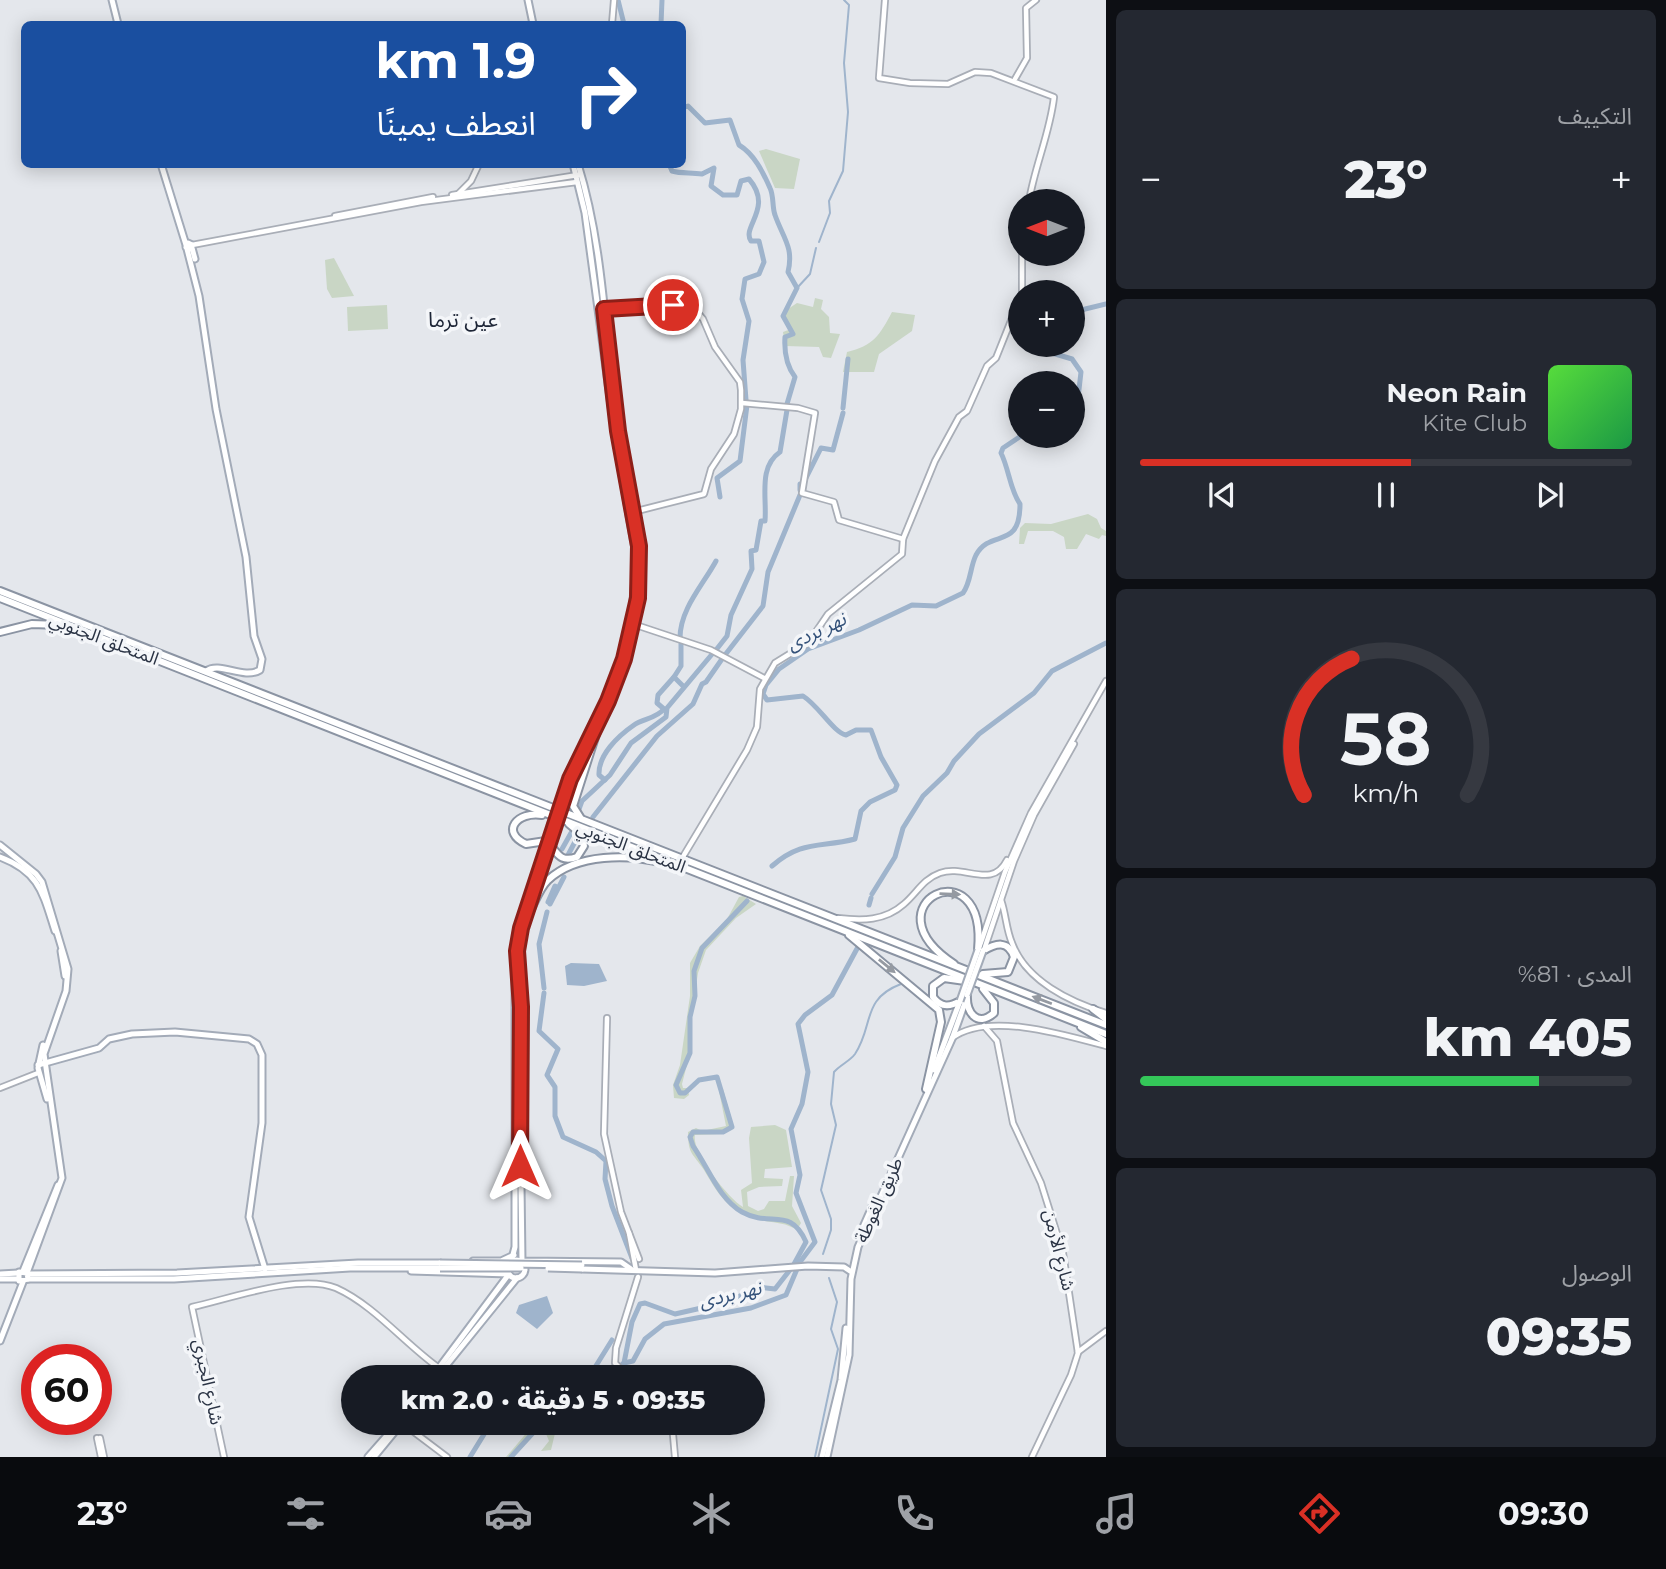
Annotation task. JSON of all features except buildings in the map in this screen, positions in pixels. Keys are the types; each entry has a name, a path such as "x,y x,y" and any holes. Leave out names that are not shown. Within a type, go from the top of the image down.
{"highway":[{"name":"المتحلق الجنوبي","path":"0,591 206,671 266,699 559,818 749,889"},
{"name":"المتحلق الجنوبي","path":"0,598 65,625 252,693"},
{"path":"0,632 32,624 65,625"},
{"name":"المتحلق الجنوبي","path":"266,699 590,823 749,889 830,917 1106,1025"},
{"path":"590,823 576,814 573,806 597,731 594,723"},
{"path":"514,800 524,808 524,814 515,824 519,840 530,845 548,841 556,854 563,859 572,859 580,854 584,846 582,837 559,818 524,814"},
{"path":"524,916 529,914 548,881 586,861 636,859 685,867"},
{"path":"965,970 936,952 923,935 919,919 926,902 936,894 948,891 961,894 971,901 977,912 981,951 994,944 1004,944 1011,949 1013,966 1000,974 974,973"},
{"name":"المتحلق الجنوبي","path":"762,894 832,926 1106,1034"},
{"path":"832,926 854,939 939,1010 941,1022 926,1089"},
{"path":"960,1001 944,1006 933,998 933,986 944,978 976,984 994,1003 991,1016 979,1020 971,1015 967,1007 967,995"},
{"path":"1093,1009 1106,1019"},
{"path":"1071,1020 1106,1044"}],"main road":[{"path":"112,0 117,21"},
{"path":"529,0 534,21"},
{"path":"163,168 195,265 215,403 246,557 262,659 260,670 251,674 213,667 206,671"},
{"path":"444,1365 509,1274 514,1255 513,990 517,951 524,916 552,827 600,713 632,624 639,576 639,546 618,431 602,309 576,168"},
{"path":"602,309 615,435 636,548 632,624"},
{"path":"0,845 38,876 68,977 45,1051 53,1126"},
{"path":"0,857 33,876 57,933 65,978 38,1065 62,1169 58,1188 0,1329"},
{"path":"444,1365 525,1271 522,1261 519,1033 521,1007 517,951"},
{"path":"824,1457 844,1363 852,1262 866,1219 926,1089 981,951"},
{"name":"طريق الغوطة","path":"824,1457 849,1355 851,1279 858,1247 952,1039 967,995 976,984 981,951"},
{"path":"38,1065 99,1048 109,1039 134,1034 177,1032 249,1039 257,1044 262,1055 262,1122 249,1217 265,1269"},
{"path":"39,1074 47,1075"},
{"path":"23,1276 265,1269 406,1261 501,1261 514,1255"},
{"path":"511,1262 621,1262 635,1272"},
{"path":"817,1266 852,1262"},
{"path":"377,1264 582,1267 619,1265 635,1272 732,1273 786,1266 817,1266 844,1267 850,1271"},
{"path":"0,1276 174,1279 440,1266"},
{"path":"387,1269 509,1274 517,1278"},
{"path":"497,1274 503,1282"},
{"path":"0,1341 23,1276"},
{"path":"368,1457 389,1435"},
{"path":"374,1457 391,1435"}],"street":[{"path":"612,21 614,0"},
{"path":"885,0 879,79 948,84 975,72 1015,79 1054,97 1051,124 1035,167 1031,189"},
{"path":"1015,79 1027,58 1026,8 1036,0"},
{"path":"458,195 471,181 477,168"},
{"path":"189,246 458,195 579,179"},
{"path":"602,309 689,303 704,319 720,356 740,382 742,403 734,434 711,469 704,494 633,512"},
{"path":"681,860 751,742 757,727 756,710 764,678 775,663 809,642 828,614 902,554 903,539 935,461 959,417 967,411 987,366 996,358 1008,328"},
{"path":"742,403 798,408 815,413 802,493 834,502 839,520 903,539"},
{"path":"632,624 711,649 764,678"},
{"path":"981,951 1014,851 1031,813 1106,683"},
{"path":"981,951 1034,815 1106,683"},
{"path":"830,917 870,920 886,916 905,904 926,880 941,872 956,870 985,877 995,874 1014,851"},
{"path":"1000,901 1012,946 1026,967 1047,986 1106,1013"},
{"path":"607,1018 604,1134 621,1212 639,1259"},
{"name":"شارع الأرمن","path":"984,1026 997,1041 1013,1123 1041,1183 1065,1260 1077,1353 1077,1360 1032,1457"},
{"path":"952,1039 964,1029 1007,1026 1106,1044"},
{"path":"997,1041 999,1034 1007,1026"},
{"path":"0,1088 39,1074"},
{"path":"612,1169 619,1213 633,1248 635,1272 615,1351 617,1365"},
{"name":"شارع الجبري","path":"224,1457 192,1307 300,1283 323,1285 336,1289 358,1303 436,1365"},
{"path":"1077,1353 1106,1331"},
{"path":"417,1435 447,1457"},
{"path":"673,1435 675,1457"},
{"path":"99,1438 103,1457"}],"green space":[{"path":"766,149 800,159 794,189 775,188 759,151"},
{"path":"334,258 354,296 332,298 327,289 325,260"},
{"path":"815,298 823,300 821,309 829,317 830,333 840,334 831,358 823,357 819,347 785,346 783,332 791,329 782,313 797,303 813,307"},
{"path":"387,305 388,329 348,331 347,307"},
{"path":"892,312 915,315 912,331 879,354 874,372 843,372 847,352 870,343 884,327"},
{"path":"1088,514 1097,519 1101,528 1106,531 1106,536 1102,535 1099,539 1086,534 1077,549 1066,549 1064,537 1053,531 1028,531 1024,544 1019,544 1020,528 1025,523 1051,524"},
{"path":"743,896 756,904 736,918 706,950 698,973 691,1018 691,1049 682,1084 683,1088 688,1088 689,1095 684,1099 674,1098 673,1085 680,1065 690,996 690,963 700,946 726,921 739,897"},
{"path":"723,1089 733,1125 731,1130 722,1134 695,1135 695,1142 704,1162 720,1184 743,1207 741,1190 752,1183 749,1138 751,1127 775,1125 786,1130 792,1167 765,1169 764,1178 783,1179 782,1186 759,1187 747,1192 748,1206 758,1211 764,1209 769,1201 785,1201 790,1176 794,1176 792,1206 801,1223 797,1230 753,1218 735,1209 722,1197 692,1153 688,1132 696,1128 702,1131 726,1126 719,1091"},
{"path":"525,1435 533,1435 513,1457 506,1457"},
{"path":"546,1435 555,1435 551,1450 541,1451 549,1441"}],"water":[{"path":"571,963 599,964 607,981 584,986 567,985 565,966"},
{"path":"547,1296 553,1313 537,1329 516,1313 519,1305"}],"waterway":[{"path":"618,0 623,21"},
{"name":"نهر بردى","path":"661,21 662,0"},
{"path":"819,242 830,213 829,201 843,171 848,112 844,63 849,5 844,0"},
{"name":"نهر بردى","path":"686,107 705,123 730,120 739,145 758,164 771,191 775,215 789,249 788,272 797,288 783,316 793,334 785,337 785,348 795,377 787,404"},
{"path":"671,168 672,171 702,174 714,168 711,186 723,195 737,195 741,181 749,179 756,189 758,208 749,236 751,241 759,241 764,262 759,274 745,279 742,299 749,321 743,360 746,400"},
{"path":"797,288 810,274 816,248"},
{"name":"نهر بردى","path":"1085,309 1106,304"},
{"name":"نهر بردى","path":"1065,357 1072,359 1080,371"},
{"name":"نهر بردى","path":"843,408 848,359"},
{"path":"720,497 717,478 740,461 747,405"},
{"name":"نهر بردى","path":"716,650 727,636 731,615 752,569 751,551 756,550 761,521 765,521 766,474 773,458 780,452 787,410"},
{"name":"نهر بردى","path":"804,482 821,448 833,450 843,413"},
{"name":"نهر بردى","path":"772,866 802,848 855,839 861,811 870,802 895,790 897,785 881,757 871,730 856,730 846,735 841,733 803,696 767,700 763,694 766,685 779,669 808,649 859,630 912,605 936,606 963,593 976,555 982,547 1010,534 1019,519 1020,504 1001,453 1008,445"},
{"name":"نهر بردى","path":"800,484 800,490"},
{"name":"نهر بردى","path":"725,655 763,606 768,572 800,495"},
{"path":"680,638 688,607 716,561"},
{"name":"نهر بردى","path":"872,894 895,857 903,828 923,796 947,773 954,761 979,734 1034,693 1052,671 1106,643"},
{"path":"674,677 681,666 681,644"},
{"name":"نهر بردى","path":"578,812 582,801 610,775 631,743 666,717 667,708 713,653"},
{"name":"نهر بردى","path":"593,817 657,736 693,704 702,684 722,659"},
{"path":"605,780 599,775 605,753 634,725 664,709 657,703 658,695 674,677 683,686"},
{"path":"562,849 571,833"},
{"name":"نهر بردى","path":"567,857 578,836"},
{"name":"نهر بردى","path":"550,904 564,877"},
{"name":"نهر بردى","path":"548,902 555,886"},
{"name":"نهر بردى","path":"869,905 871,898"},
{"name":"نهر بردى","path":"624,1363 632,1322 640,1304 645,1303 675,1314 728,1302 758,1287 775,1289 793,1266 806,1242 793,1224 779,1219 752,1216 734,1206 720,1191 693,1146 690,1137 693,1132 723,1132 732,1127 717,1077 699,1080 685,1093 680,1093 676,1085 690,1053 690,1017 695,996 694,971 702,948 747,901"},
{"name":"نهر بردى","path":"544,988 539,944 547,912"},
{"name":"نهر بردى","path":"622,1365 633,1361 645,1339 664,1324 751,1308 786,1295 800,1262 815,1242 796,1193 800,1175 791,1129 802,1104 808,1072 798,1024 805,1015 832,995 859,945"},
{"path":"823,1254 831,1230 831,1219 821,1190 836,1125 831,1104 834,1072 855,1054 861,1044 870,1014 880,997 901,984"},
{"name":"نهر بردى","path":"544,993 539,1031 558,1049 547,1075 555,1087 555,1116 563,1137 596,1152 606,1161 605,1179 612,1206 632,1258"},
{"path":"815,1457 838,1349 831,1329 837,1302 829,1278"},
{"name":"نهر بردى","path":"596,1365 612,1340"},
{"name":"نهر بردى","path":"470,1457 484,1435"},
{"name":"نهر بردى","path":"511,1457 531,1435"}],"district":[{"name":"عين ترما","path":"463,320"}],"route":[{"path":"520,1166 521,996 517,951 521,928 526,906 564,803 570,779 589,734 608,701 624,659 638,598 639,546 621,452 604,309 613,306 673,305"}]}
